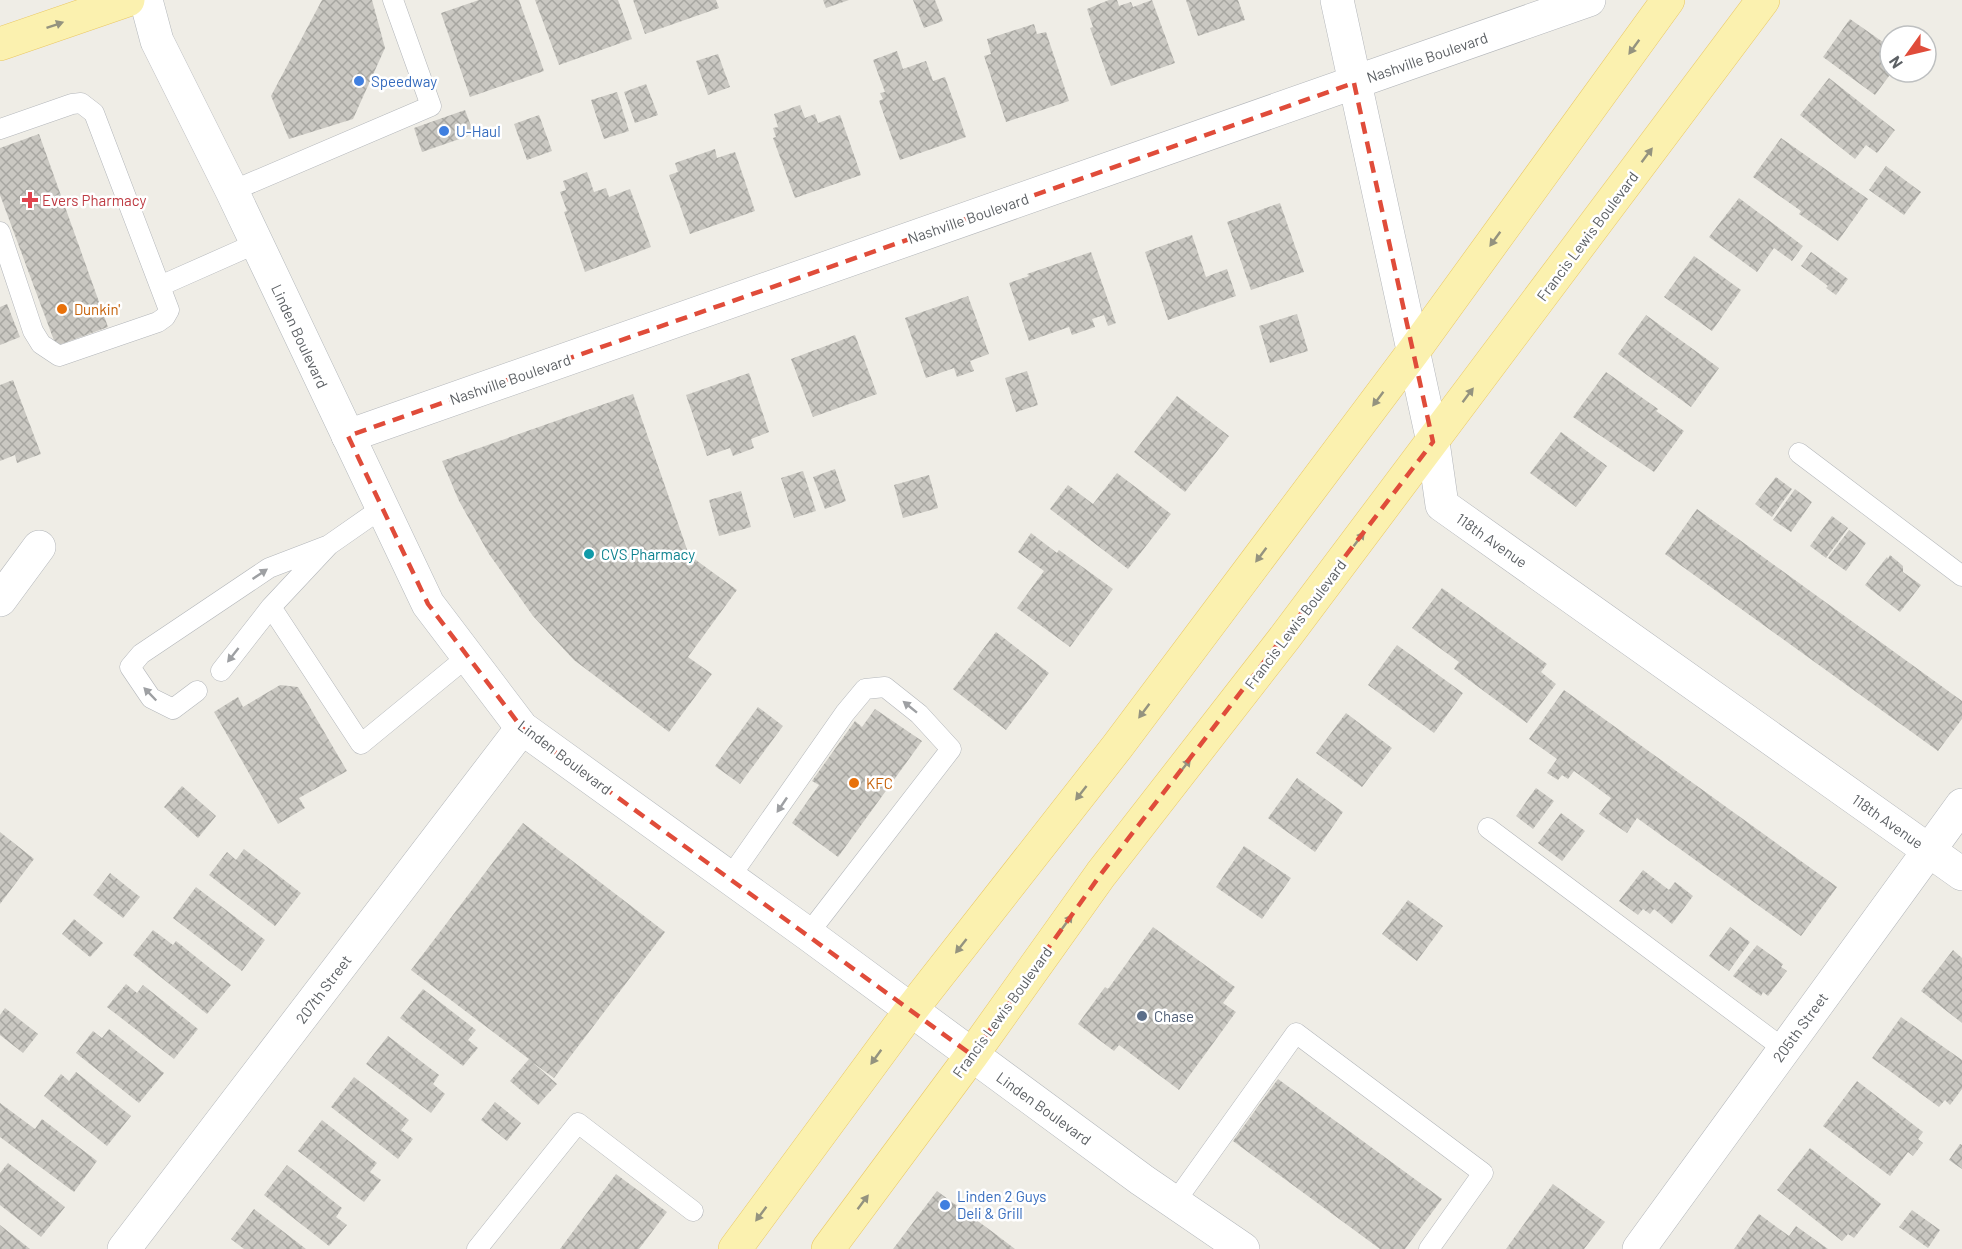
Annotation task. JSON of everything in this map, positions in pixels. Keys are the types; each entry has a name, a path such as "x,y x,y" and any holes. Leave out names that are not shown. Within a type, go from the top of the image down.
{"main road":[{"path":"0,44 128,0"},
{"path":"735,1249 911,1010 1117,747 1413,352 1668,0"},
{"name":"Francis Lewis Boulevard","path":"828,1249 1101,874 1433,442 1763,0"}],"street":[{"name":"Linden Boulevard","path":"146,0 157,41 232,191 428,604 522,728 1243,1249"},
{"name":"118th Avenue","path":"1337,0 1433,442 1442,505 1962,874"},
{"name":"Nashville Boulevard","path":"348,436 1589,0"},
{"path":"0,561 39,547 0,600"},
{"name":"207th Street","path":"124,1249 522,728"},
{"name":"205th Street","path":"1639,1249 1962,805"}],"lane":[{"path":"232,191 430,106 393,0"},
{"path":"0,129 72,104 81,103 89,107 94,113 169,310 158,322 59,356 41,344 33,331 0,232"},
{"path":"160,286 257,243"},
{"path":"1799,453 1962,576"},
{"path":"221,671 271,607 329,545 382,508"},
{"path":"197,691 173,709 151,698 130,667 141,654 269,568 329,545"},
{"path":"271,607 361,744 467,657"},
{"path":"730,878 845,712 866,689 885,687 919,714 951,749 808,934"},
{"path":"1488,828 1784,1049"},
{"path":"1175,1202 1296,1033 1483,1173 1429,1249"},
{"path":"477,1249 578,1124 693,1211"}],"highlighted area":[{"path":"1354,83 1433,442 1101,874 972,1055 522,728 428,604 348,436"}],"building":[{"name":"Speedway","path":"322,0 372,0 385,48 353,119 289,139 271,96"},
{"path":"479,0 519,0 544,71 470,97 441,13"},
{"path":"535,0 618,0 632,39 559,65"},
{"path":"633,0 716,0 719,8 645,34"},
{"path":"823,0 849,0 826,8"},
{"path":"913,0 935,0 943,21 924,28"},
{"path":"1109,0 1117,0 1119,6 1131,2 1133,7 1152,0 1175,63 1111,86 1090,28 1093,27 1087,9"},
{"path":"1186,0 1238,0 1245,20 1198,36"},
{"path":"1850,19 1878,39 1878,84 1883,84 1875,95 1823,57"},
{"path":"1034,24 1037,34 1046,32 1069,101 1006,122 984,56 991,54 987,39"},
{"path":"897,51 903,69 926,61 933,81 945,77 966,137 900,160 879,101 883,99 880,93 885,92 873,60"},
{"path":"718,54 730,87 708,95 696,61"},
{"path":"1829,78 1895,130 1877,153 1866,145 1855,159 1800,115"},
{"path":"646,84 658,115 635,123 624,92"},
{"path":"617,92 629,131 604,139 591,100"},
{"path":"800,105 805,118 815,114 818,123 840,115 861,175 795,198 773,138 776,137 773,128 778,127 774,114"},
{"name":"U-Haul","path":"465,110 474,134 422,152 414,128"},
{"path":"539,115 552,151 527,160 514,124"},
{"path":"39,134 108,327 56,346 0,195 0,148"},
{"path":"1781,138 1868,199 1838,241 1799,214 1801,211 1753,177"},
{"path":"715,149 717,158 735,152 755,211 690,234 669,175 678,172 675,163"},
{"path":"1886,166 1921,192 1904,215 1869,190"},
{"path":"587,172 594,192 606,188 609,197 630,189 651,247 585,272 564,212 567,211 560,192 566,190 563,181"},
{"path":"1739,198 1803,246 1792,261 1774,248 1757,272 1709,237"},
{"path":"1280,203 1304,272 1251,290 1227,222"},
{"path":"1192,235 1206,277 1227,269 1236,296 1168,320 1145,252"},
{"path":"1091,252 1116,323 1108,326 1104,315 1092,319 1095,327 1072,335 1069,327 1029,341 1009,283 1029,276 1027,274"},
{"path":"1811,252 1848,279 1836,295 1826,288 1828,286 1801,266"},
{"path":"1694,256 1741,290 1712,331 1664,297"},
{"path":"968,296 989,354 970,361 974,371 957,377 954,368 926,378 905,318"},
{"path":"7,304 20,337 0,345 0,307"},
{"path":"1297,314 1308,351 1270,363 1259,326"},
{"path":"1646,315 1719,368 1691,407 1618,354"},
{"path":"855,335 877,394 813,417 791,359"},
{"path":"1027,371 1038,405 1016,412 1005,378"},
{"path":"1606,372 1658,409 1656,411 1684,431 1654,472 1573,417"},
{"path":"749,373 769,432 751,439 754,448 733,456 730,448 707,456 686,395"},
{"path":"13,380 41,454 17,463 15,455 0,461 0,385"},
{"name":"CVS Pharmacy","path":"633,394 689,555 737,590 688,657 712,674 669,732 574,660 533,616 489,554 459,501 442,461"},
{"path":"1177,396 1229,436 1185,492 1134,452"},
{"path":"1561,432 1607,466 1576,507 1530,473"},
{"path":"835,469 846,501 825,509 813,477"},
{"path":"803,471 816,511 794,518 781,478"},
{"path":"1117,473 1171,514 1128,569 1050,509 1068,485 1093,504"},
{"path":"929,475 938,508 903,518 894,485"},
{"path":"1776,477 1792,489 1772,517 1755,504"},
{"path":"1795,489 1812,502 1791,532 1773,520"},
{"path":"741,491 751,527 719,536 709,500"},
{"path":"1697,509 1962,701 1962,719 1938,751 1665,554"},
{"path":"1832,516 1848,528 1826,558 1810,546"},
{"path":"1849,530 1866,543 1846,571 1828,558"},
{"path":"1031,533 1057,553 1059,550 1113,589 1070,647 1017,608 1044,571 1018,552"},
{"path":"1890,555 1903,566 1903,572 1921,585 1900,612 1865,585"},
{"path":"1442,588 1547,664 1541,672 1556,684 1527,723 1454,669 1459,662 1412,628"},
{"path":"996,632 1049,673 1006,730 953,689"},
{"path":"1397,645 1463,693 1434,733 1368,685"},
{"path":"280,685 298,687 347,771 299,798 305,808 278,824 214,712 238,697 243,707"},
{"path":"1564,690 1837,887 1801,936 1637,818 1627,833 1599,814 1611,798 1574,771 1568,779 1562,775 1558,780 1547,773 1557,759 1529,739"},
{"path":"758,707 783,726 740,784 715,766"},
{"name":"KFC","path":"875,709 922,741 838,857 792,823 819,785 812,781 855,721 862,727"},
{"path":"1346,713 1392,748 1362,787 1316,753"},
{"path":"1297,778 1343,812 1315,852 1268,818"},
{"path":"182,786 216,816 198,838 164,807"},
{"path":"1536,788 1554,801 1533,829 1516,816"},
{"path":"1561,813 1585,831 1562,861 1538,843"},
{"path":"523,823 665,932 554,1078 532,1062 557,1084 538,1105 510,1081 529,1059 411,970"},
{"path":"0,832 34,859 0,904"},
{"path":"1244,846 1291,878 1262,919 1216,887"},
{"path":"244,849 301,893 275,926 209,875 227,852 236,860"},
{"path":"1643,870 1669,890 1675,882 1693,896 1672,924 1654,909 1650,914 1643,909 1638,915 1619,901"},
{"path":"110,873 140,897 123,918 93,895"},
{"path":"196,887 265,940 242,971 173,918"},
{"path":"1408,900 1443,926 1417,961 1382,934"},
{"path":"74,919 103,943 90,957 62,934"},
{"path":"1153,927 1235,987 1223,1003 1236,1012 1179,1090 1119,1045 1114,1051 1078,1024 1105,987 1108,989"},
{"path":"1730,927 1750,942 1729,971 1709,956"},
{"path":"153,930 173,945 176,941 231,985 207,1014 133,955"},
{"path":"1757,945 1783,964 1781,967 1787,971 1768,996 1763,992 1761,996 1733,976"},
{"path":"1953,950 1962,958 1962,1023 1921,991"},
{"path":"126,984 137,993 143,985 198,1029 174,1059 107,1007"},
{"path":"423,989 476,1030 468,1040 478,1048 463,1066 400,1018"},
{"path":"5,1008 38,1034 23,1053 0,1035 0,1015"},
{"path":"1901,1017 1962,1060 1962,1089 1950,1105 1945,1100 1939,1107 1872,1058"},
{"path":"109,1029 164,1073 139,1103 76,1053 93,1031 102,1038"},
{"path":"388,1036 439,1075 433,1084 445,1094 431,1113 366,1064"},
{"path":"76,1072 131,1116 107,1146 44,1096 61,1074 69,1081"},
{"path":"354,1077 409,1120 401,1130 413,1139 398,1159 331,1107"},
{"path":"1278,1079 1442,1199 1405,1249 1380,1249 1233,1141"},
{"path":"1857,1081 1923,1132 1918,1139 1923,1143 1913,1156 1908,1152 1890,1176 1823,1126"},
{"path":"495,1102 521,1123 507,1141 481,1120"},
{"path":"0,1103 35,1129 42,1119 97,1161 74,1192 0,1137"},
{"path":"322,1120 377,1163 370,1172 381,1180 364,1202 298,1151"},
{"path":"1960,1144 1962,1145 1962,1169 1949,1160"},
{"path":"1810,1148 1881,1204 1854,1238 1848,1234 1842,1241 1777,1190"},
{"path":"8,1163 65,1207 41,1237 0,1205 0,1173"},
{"path":"287,1165 342,1208 336,1217 347,1225 329,1246 264,1195"},
{"path":"616,1174 667,1212 639,1249 560,1249"},
{"path":"1553,1184 1605,1222 1584,1249 1506,1249"},
{"path":"937,1191 994,1233 1015,1249 893,1249"},
{"path":"254,1209 306,1249 244,1249 231,1239"},
{"path":"1912,1210 1940,1230 1928,1248 1899,1227"},
{"path":"1759,1214 1789,1236 1796,1226 1828,1249 1734,1249"},
{"path":"0,1225 30,1249 0,1249"}],"place":[{"name":"Speedway","path":"359,81"},
{"name":"U-Haul","path":"444,131"},
{"name":"Evers Pharmacy","path":"30,200"},
{"name":"Dunkin'","path":"62,309"},
{"name":"CVS Pharmacy","path":"589,554"},
{"name":"KFC","path":"854,783"},
{"name":"Chase","path":"1142,1016"},
{"name":"Linden 2 Guys Deli & Grill","path":"945,1205"}]}
